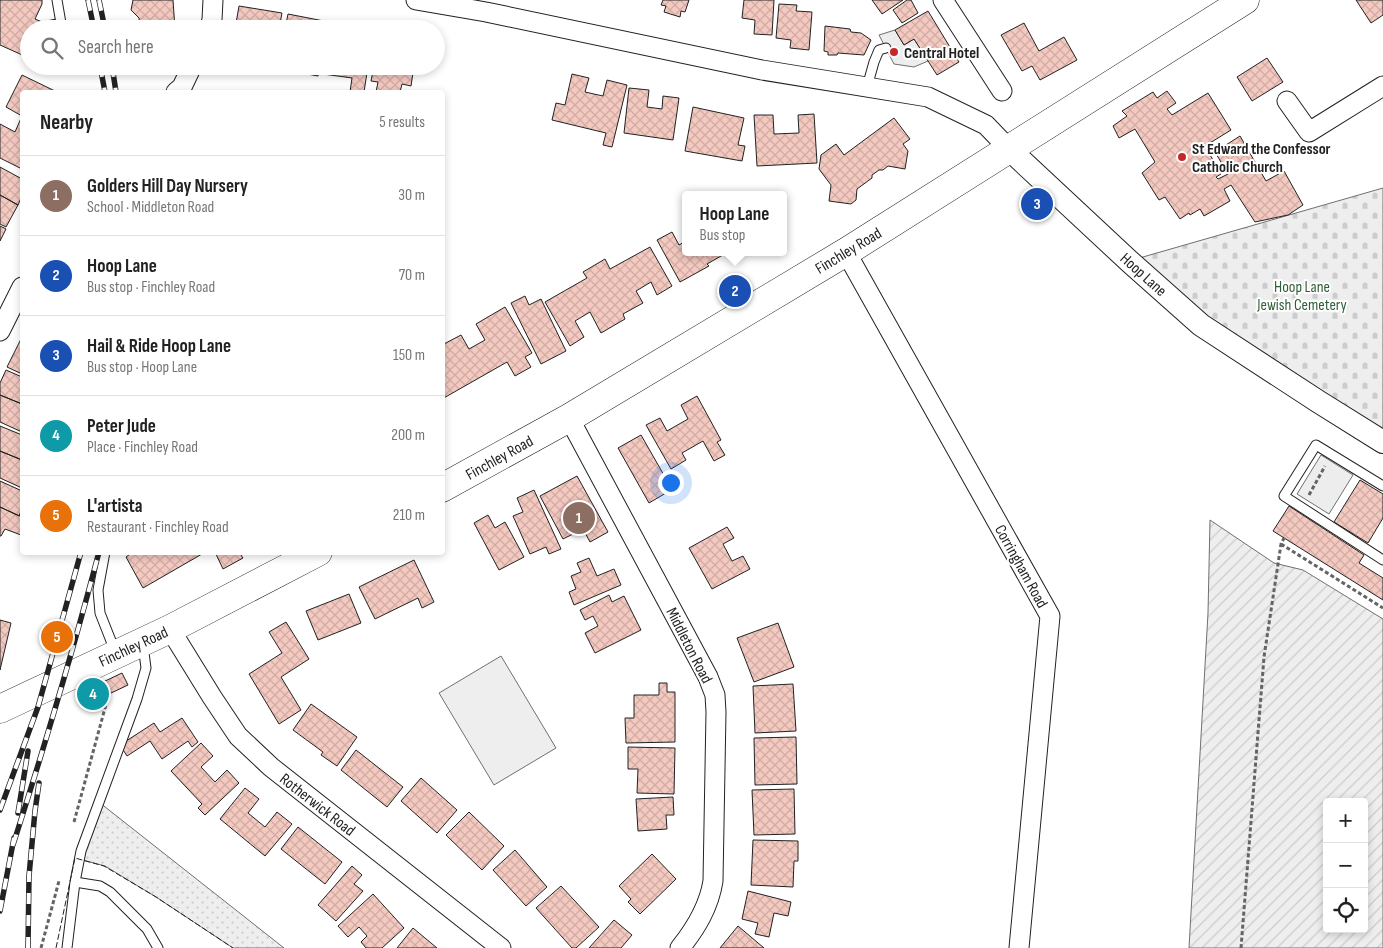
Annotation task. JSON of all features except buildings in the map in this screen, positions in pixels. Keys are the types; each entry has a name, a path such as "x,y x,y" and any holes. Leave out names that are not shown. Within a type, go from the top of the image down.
{"main road":[{"name":"Finchley Road","path":"445,486 569,418 846,252 1245,0"},
{"name":"Finchley Road","path":"0,709 170,629 312,555"}],"street":[{"path":"212,20 213,0"},
{"name":"Hoop Lane","path":"416,0 488,6 762,70 928,97 986,125 1010,150 1129,261 1201,325 1383,442"},
{"path":"943,0 1002,91"},
{"path":"178,90 188,75"},
{"path":"1287,101 1309,132 1383,86"},
{"name":"Corringham Road","path":"846,252 1050,616 1019,948"},
{"path":"0,331 20,291"},
{"name":"Middleton Road","path":"569,418 708,677 715,695 713,881 711,896 700,919 680,948"},
{"name":"Rotherwick Road","path":"170,629 238,736 271,767 501,948"}],"lane":[{"path":"57,0 60,20"},
{"path":"867,87 879,50 886,48"},
{"path":"1383,486 1316,445 1284,496 1383,560"},
{"path":"104,555 98,590 100,613 116,654"},
{"path":"67,948 75,882 81,852 137,699 146,668 142,642"},
{"path":"75,882 100,886 110,892 147,929 158,948"}],"path":[{"path":"1241,948 1264,657 1281,544 1284,538"},
{"path":"1281,544 1383,608"},
{"path":"100,681 108,697"}],"green space":[{"name":"Hoop Lane Jewish Cemetery","path":"1383,188 1383,442 1129,261"},
{"path":"1210,520 1274,563 1303,570 1383,619 1383,948 1189,948 1208,613"},
{"path":"501,656 556,748 494,785 439,693"},
{"path":"95,799 284,948 233,948 105,866 75,858"}],"shaded area":[{"path":"895,30 904,45 914,39 928,61 914,67 894,64 879,35"},
{"path":"1321,455 1353,475 1329,514 1297,494"}],"railway":[{"path":"88,0 92,20"},
{"path":"99,0 103,20"},
{"path":"102,75 105,90"},
{"path":"113,75 116,90"},
{"path":"0,810 38,707 80,555"},
{"path":"13,845 58,699 98,555"},
{"path":"18,813 28,751"},
{"path":"28,948 29,876 39,783"},
{"path":"0,911 14,838"}],"fence":[{"path":"56,948 75,858 104,866 156,897 233,948"}],"place":[{"name":"Central Hotel","path":"894,52"},
{"name":"St Edward the Confessor Catholic Church","path":"1182,157"},
{"name":"Hail & Ride Hoop Lane","path":"1037,204"},
{"name":"Hoop Lane","path":"735,291"},
{"name":"Golders Hill Day Nursery","path":"579,518"},
{"name":"L'artista","path":"57,637"},
{"name":"Peter Jude","path":"93,694"}]}
